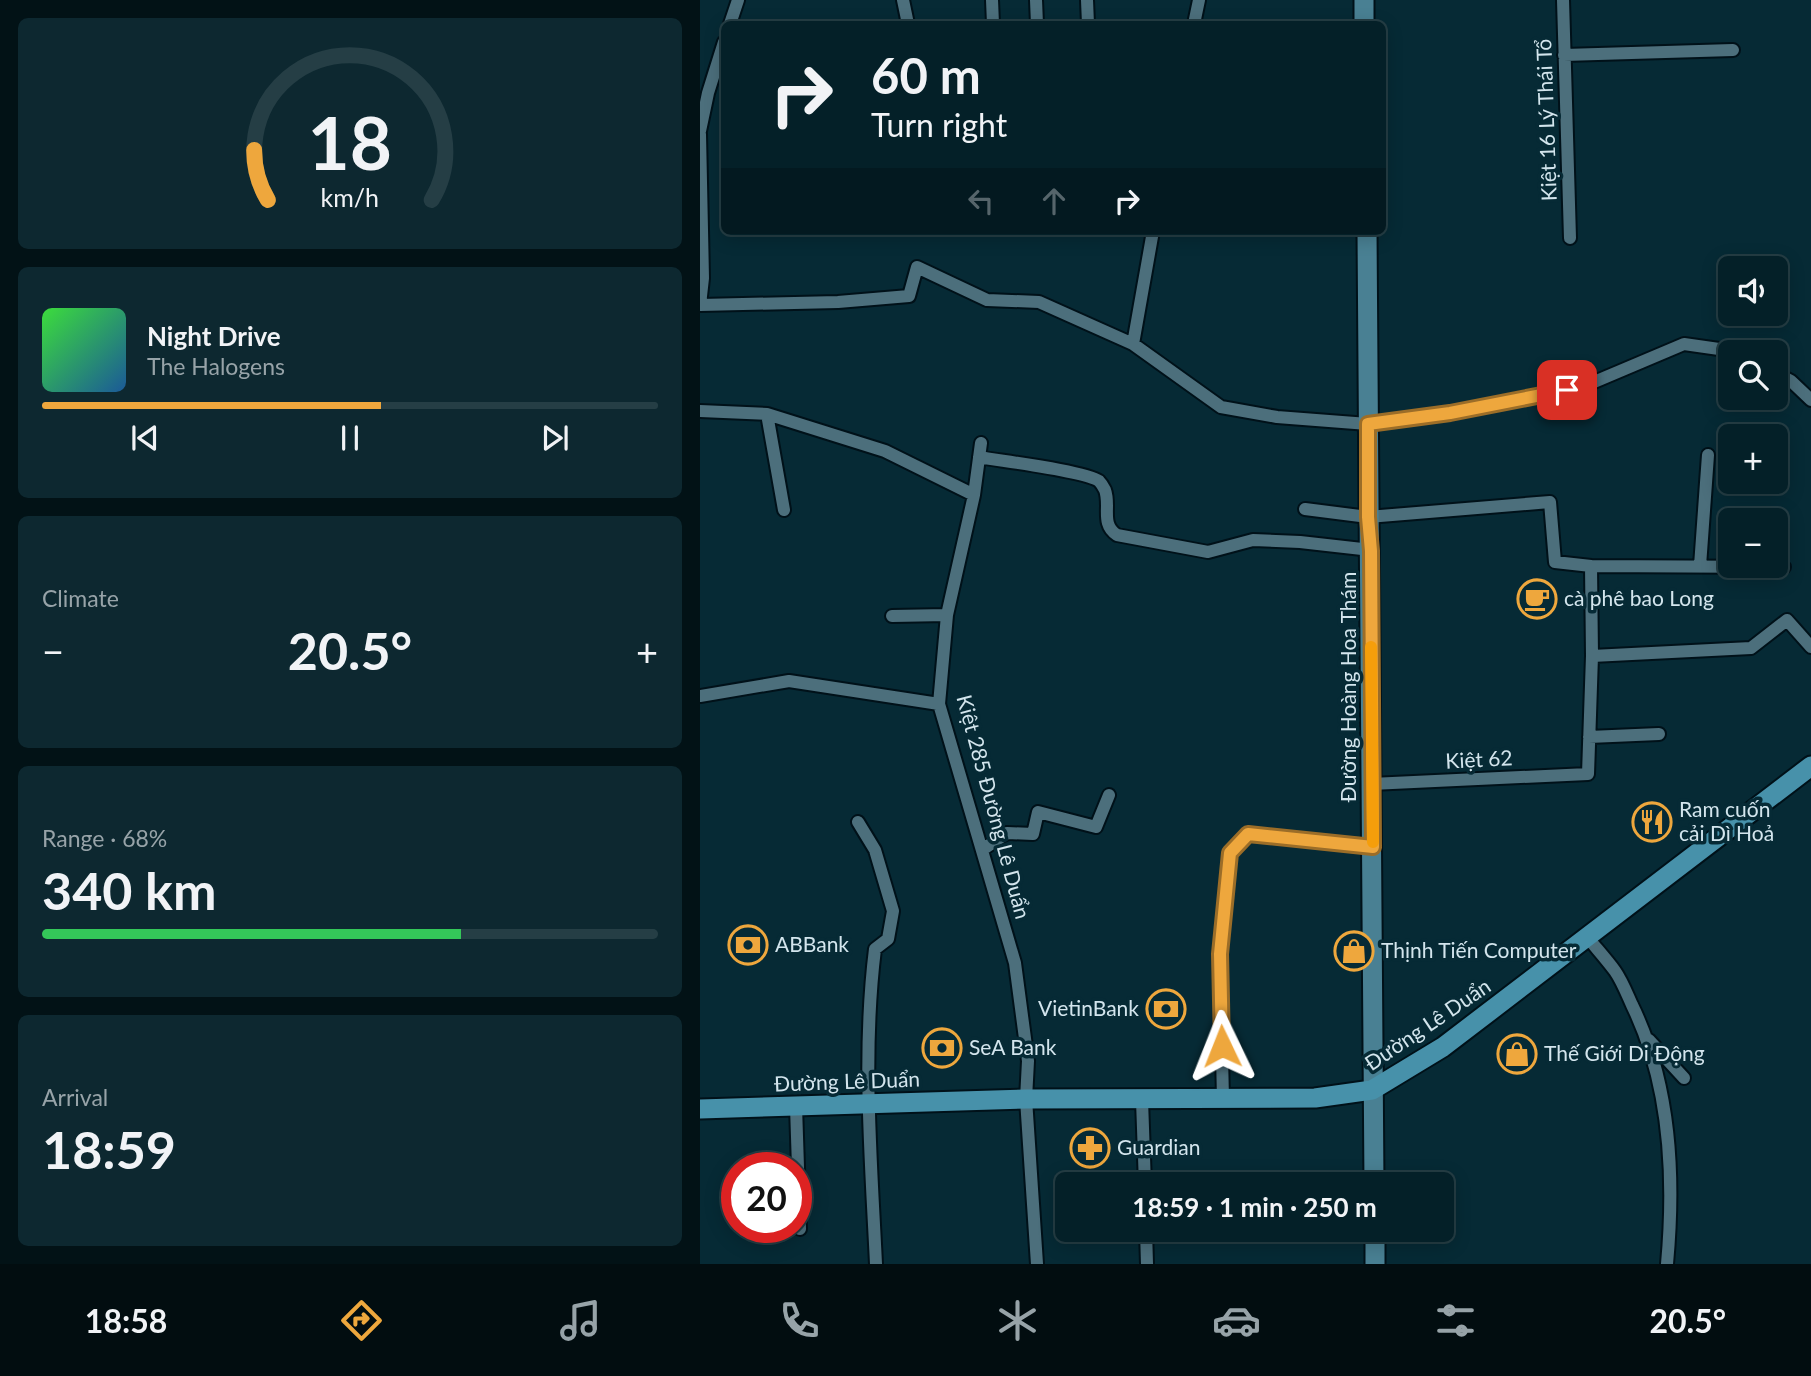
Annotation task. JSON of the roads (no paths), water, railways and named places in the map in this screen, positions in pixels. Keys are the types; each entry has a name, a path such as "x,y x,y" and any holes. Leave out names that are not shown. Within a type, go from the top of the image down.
{"main road":[{"path":"1364,0 1364,21"},
{"name":"Đường Hoàng Hoa Thám","path":"1367,235 1374,1172"},
{"name":"Đường Lê Duẩn","path":"700,1110 1026,1099 1315,1098 1372,1090 1443,1047 1811,766"},
{"path":"1375,1242 1375,1264"}],"lane":[{"path":"731,21 738,0"},
{"path":"903,0 907,21"},
{"path":"992,0 993,21"},
{"path":"1036,0 1037,21"},
{"path":"1087,0 1087,21"},
{"path":"1195,21 1199,0"},
{"name":"Kiệt 16 Lý Thái Tổ","path":"1563,0 1570,238"},
{"path":"1564,55 1733,50"},
{"path":"721,52 708,93 700,133 703,278 700,305 838,302 909,296 918,267 987,300 1039,302 1133,344 1221,407 1278,417 1368,424 1450,413 1587,385 1684,344 1718,349"},
{"path":"1133,344 1152,235"},
{"path":"1788,379 1811,400"},
{"path":"700,411 767,414 885,451 974,495"},
{"path":"767,414 784,510"},
{"name":"Kiệt 285 Đường Lê Duẩn","path":"981,443 974,495 947,615 939,704 1015,963 1028,1061 1026,1099 1037,1264"},
{"path":"1700,566 1708,455"},
{"path":"979,457 1079,474 1097,480 1105,491 1109,528 1117,535 1208,552 1253,540 1300,542 1371,551"},
{"path":"1305,509 1368,517 1550,502 1555,562 1591,566 1718,566"},
{"path":"1591,566 1589,737 1659,734"},
{"path":"892,616 947,615"},
{"path":"1592,656 1751,648 1787,620 1811,646"},
{"path":"700,696 789,681 939,704"},
{"name":"Kiệt 62","path":"1371,784 1588,774 1589,737"},
{"path":"982,850 1007,833 1033,834 1038,812 1096,827 1109,795"},
{"path":"858,822 875,850 893,911 888,939 875,949 869,1008 868,1104 876,1264"},
{"path":"1223,1099 1220,954 1230,853 1248,834 1373,847"},
{"path":"1588,938 1617,973 1646,1037 1661,1088 1669,1143 1671,1223 1667,1264"},
{"path":"1646,1037 1684,1078"},
{"path":"1142,1100 1145,1172"},
{"path":"796,1106 797,1152"},
{"path":"1146,1242 1147,1264"}],"place":[{"name":"cà phê bao Long","path":"1537,599"},
{"name":"Ram cuốn cải Dì Hoả","path":"1652,822"},
{"name":"ABBank","path":"748,945"},
{"name":"Thịnh Tiến Computer","path":"1354,951"},
{"name":"VietinBank","path":"1166,1009"},
{"name":"SeA Bank","path":"942,1048"},
{"name":"Thế Giới Di Động","path":"1517,1054"},
{"name":"Guardian","path":"1090,1148"}]}
